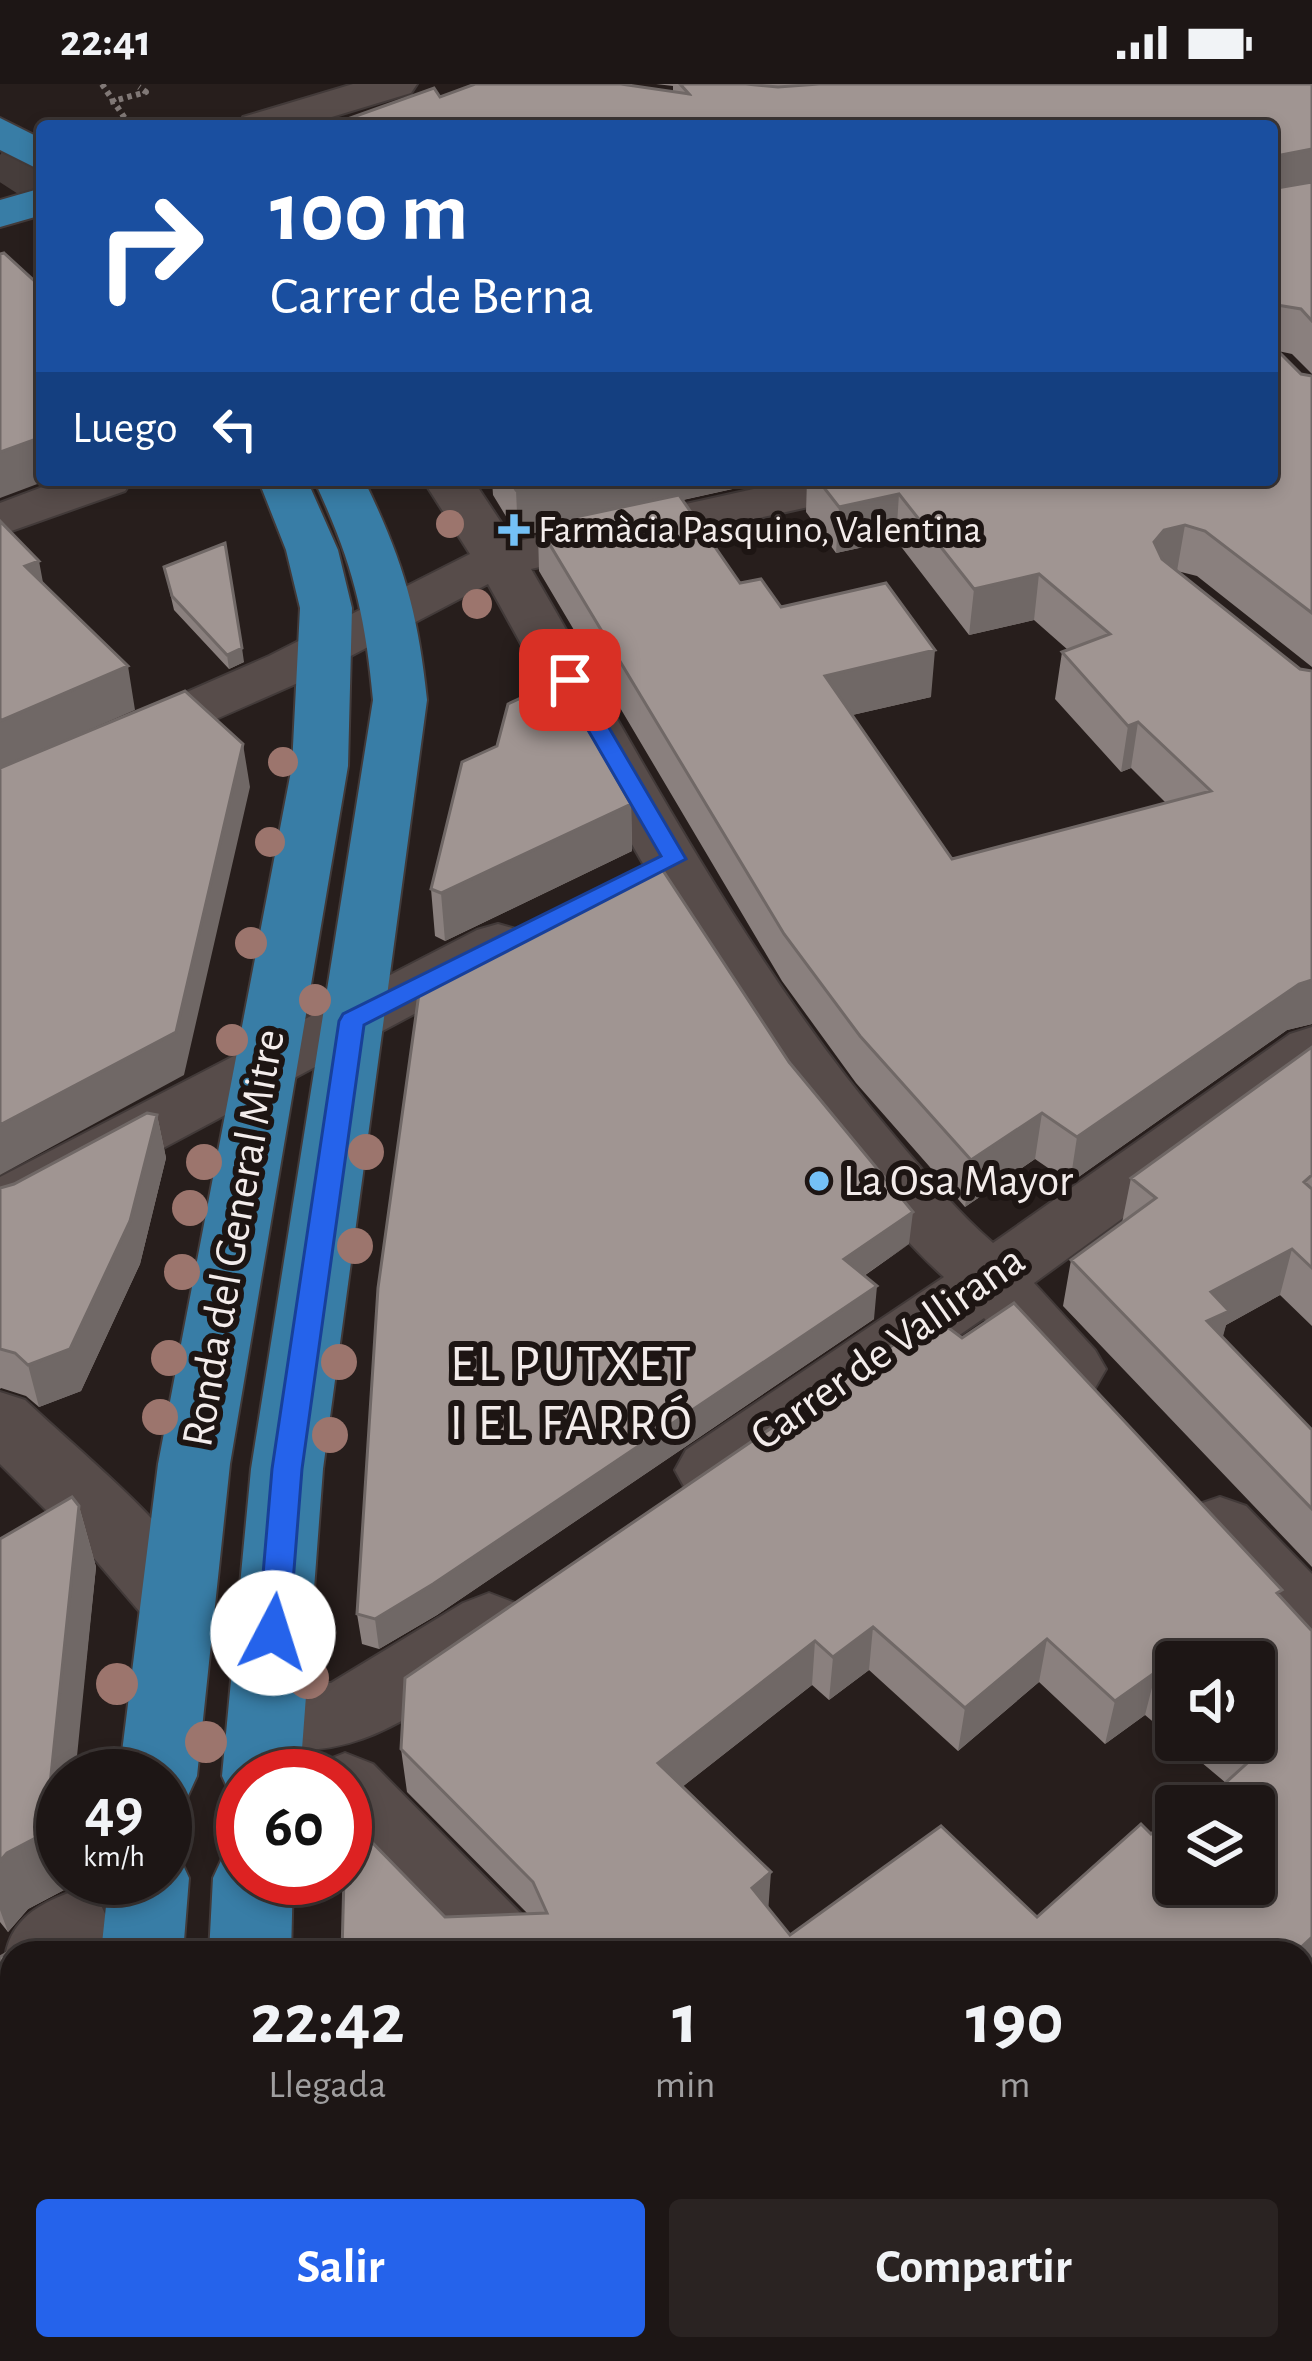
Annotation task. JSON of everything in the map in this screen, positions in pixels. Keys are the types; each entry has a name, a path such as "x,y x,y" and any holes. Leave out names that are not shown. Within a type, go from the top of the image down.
{"main road":[{"path":"0,130 36,154"},
{"path":"0,214 36,203"},
{"name":"Ronda del General Mitre","path":"161,1749 196,1449 320,766 317,671 274,556 262,486"},
{"name":"Ronda del General Mitre","path":"342,486 402,624"},
{"name":"Ronda del General Mitre","path":"264,1745 287,1469 400,700 402,624 413,556 385,486"},
{"path":"177,1603 264,1745"},
{"path":"77,1941 118,1905"},
{"path":"250,1941 252,1905"}],"street":[{"path":"264,84 277,119 396,84"},
{"path":"0,520 91,486"},
{"path":"452,486 500,560 721,947 807,1076 937,1232 990,1280 1119,1420"},
{"path":"0,796 317,671 402,624 448,579 500,560 835,486"},
{"path":"615,887 674,859"},
{"path":"0,1206 551,919"},
{"name":"Carrer de Vallirana","path":"657,1508 990,1280 1312,1049"},
{"path":"0,1420 119,1536 177,1603"},
{"path":"1184,1488 1312,1624"},
{"path":"264,1745 342,1716 542,1588"},
{"path":"372,1816 492,1941"}],"path":[{"path":"102,84 125,120"},
{"path":"110,102 146,92 139,87"}],"building":[{"path":"475,84 621,84 689,94 680,84 1312,84 1312,149 1278,156 1278,120 345,120 434,88 440,97"},
{"path":"1312,182 1312,321 1301,309 1278,305 1278,188"},
{"path":"0,254 36,282 36,439 0,452"},
{"path":"1278,351 1301,374 1312,376 1312,613 1205,531 1185,525 1164,530 1154,542 1162,559 1300,669 1312,671 1312,980 1299,984 1077,1137 1042,1113 971,1160 860,1036 784,934 538,525 679,495 740,583 761,579 781,607 886,583 935,650 825,676 952,859 1211,791 1138,722 1128,726 1062,652 1110,634 1039,574 974,589 899,494 839,507 823,486 1278,486"},
{"path":"0,521 39,561 25,566 128,666 0,721"},
{"path":"225,543 242,648 227,655 172,596 164,567"},
{"path":"560,680 631,804 441,893 431,889 462,762 497,746 508,704"},
{"path":"185,691 243,744 176,1032 0,1125 0,768"},
{"path":"658,863 789,1062 913,1212 844,1259 877,1286 433,1584 375,1619 357,1614 378,1288 421,979"},
{"path":"1312,1047 1312,1175 1304,1182 1312,1189 1312,1268 1292,1249 1211,1292 1229,1311 1207,1321 1312,1430 1312,1509 1071,1260 1156,1198 1131,1178"},
{"path":"147,1113 157,1115 130,1221 70,1349 28,1365 15,1353 0,1349 0,1188"},
{"path":"1014,1303 1282,1590 1277,1593 1312,1631 1312,1937 1308,1941 342,1941 343,1905 372,1905 372,1842 445,1917 547,1913 533,1882 401,1749 405,1678 934,1317 962,1338","holes":["873,1627 965,1708 1047,1639 1115,1701 1155,1673 1155,1641 1275,1641 1275,1761 1249,1761 1223,1785 1275,1785 1275,1905 1155,1905 1155,1830 1151,1834 1141,1824 1037,1917 941,1826 790,1935 752,1888 771,1872 658,1763 815,1641 833,1657"]},
{"path":"72,1497 79,1506 54,1749 36,1749 36,1838 0,1861 0,1539"}],"tunnel":[{"path":"0,155 36,178"}],"place":[{"name":"Farmàcia Pasquino, Valentina","path":"514,530"},
{"name":"La Osa Mayor","path":"819,1181"}],"district":[{"name":"EL PUTXET I EL FARRÓ","path":"572,1393"}],"route":[{"path":"273,1633 287,1469 352,1021 674,859 570,680"}]}
